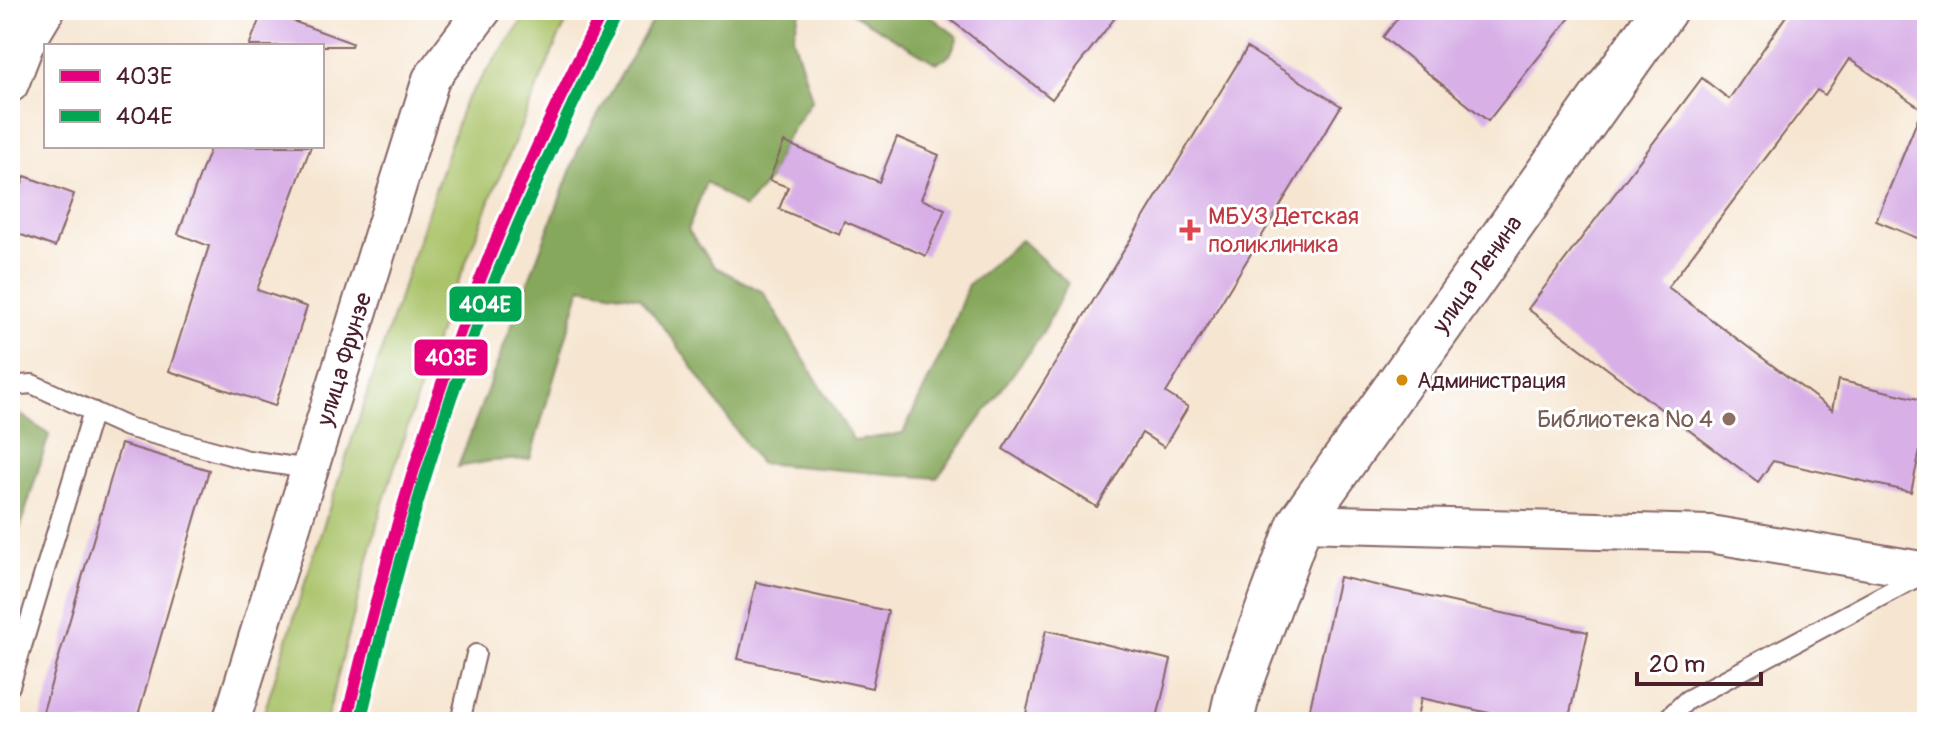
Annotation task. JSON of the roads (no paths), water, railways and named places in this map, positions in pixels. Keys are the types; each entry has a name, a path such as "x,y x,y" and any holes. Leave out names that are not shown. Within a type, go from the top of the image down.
{"main road":[{"name":"улица Ленина","path":"1231,722 1238,691 1300,523 1664,10"}],"street":[{"path":"10,84 25,45 46,10"},
{"name":"улица Фрунзе","path":"231,722 431,79 483,10"},
{"path":"1300,523 1710,534 1927,571"}],"lane":[{"path":"10,386 32,384 127,427 248,460 309,469"},
{"path":"10,686 93,411"},
{"path":"1664,722 1687,700 1927,571"},
{"path":"460,722 476,654"}],"place":[{"name":"МБУЗ Детская поликлиника","path":"1190,230"},
{"name":"Администрация","path":"1402,380"},
{"name":"Библиотека № 4","path":"1729,419"}]}
